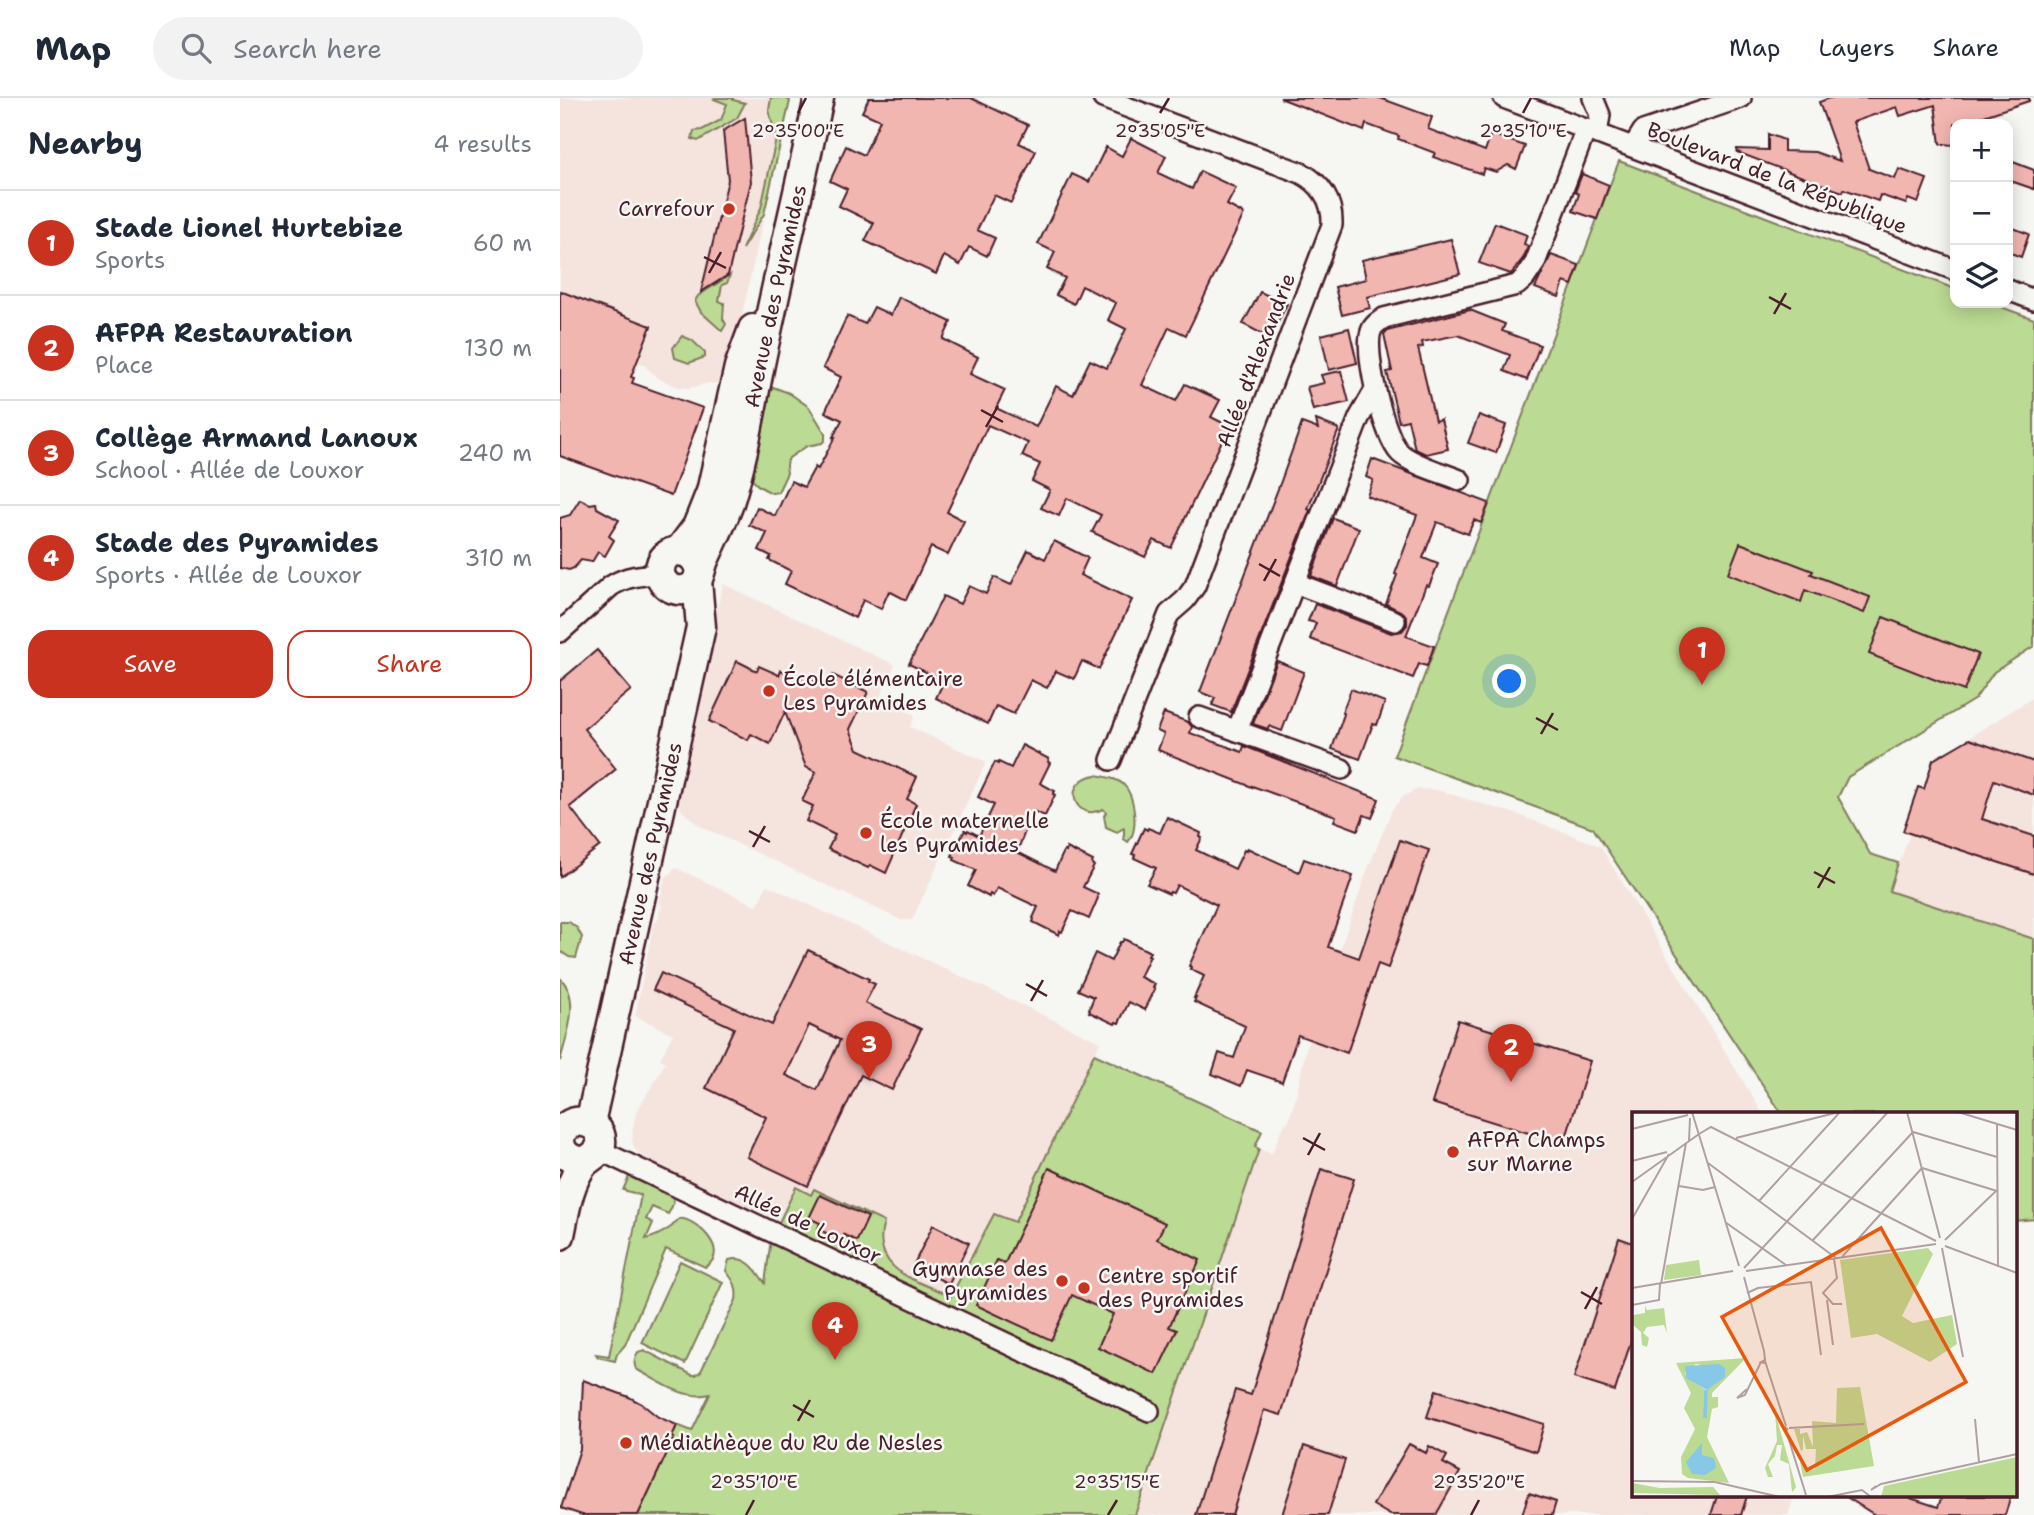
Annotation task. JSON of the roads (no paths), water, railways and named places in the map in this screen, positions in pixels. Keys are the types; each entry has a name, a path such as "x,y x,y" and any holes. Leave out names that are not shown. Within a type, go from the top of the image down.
{"main road":[{"name":"Avenue des Pyramides","path":"683,579 699,565 692,555 679,551 697,527 711,492 739,367 752,333 806,98"},
{"name":"Avenue des Pyramides","path":"683,579 727,507 735,480 820,98"},
{"name":"Avenue des Pyramides","path":"560,1235 577,1159 560,1139 566,1127 582,1122 701,627 683,579"},
{"path":"577,1159 601,1144 599,1132 582,1122"}],"street":[{"name":"Allée d'Alexandrie","path":"1103,98 1313,179 1331,206 1332,216 1332,225 1199,575 1190,594 1169,614 1111,760"},
{"name":"Boulevard de la République","path":"1504,98 1950,268"},
{"path":"1460,480 1402,455 1394,446 1375,390 1370,336 1372,329 1384,318 1517,285 1525,278 1535,263 1600,115 1593,98"},
{"path":"1633,147 1643,131 1741,98"},
{"path":"2013,292 2034,300"},
{"path":"1237,731 1359,418 1375,390"},
{"path":"560,632 619,580 630,576 683,579"},
{"path":"1295,583 1367,600 1395,621"},
{"path":"1199,717 1342,769"},
{"name":"Allée de Louxor","path":"577,1159 1149,1410"}],"place":[{"name":"Carrefour","path":"729,209"},
{"name":"Stade Lionel Hurtebize","path":"1702,685"},
{"name":"École élémentaire Les Pyramides","path":"769,691"},
{"name":"École maternelle les Pyramides","path":"866,833"},
{"name":"Collège Armand Lanoux","path":"869,1079"},
{"name":"AFPA Restauration","path":"1511,1082"},
{"name":"AFPA Champs sur Marne","path":"1453,1152"},
{"name":"Gymnase des Pyramides","path":"1062,1281"},
{"name":"Centre sportif des Pyramides","path":"1084,1288"},
{"name":"Stade des Pyramides","path":"835,1360"},
{"name":"Médiathèque du Ru de Nesles","path":"626,1443"}]}
